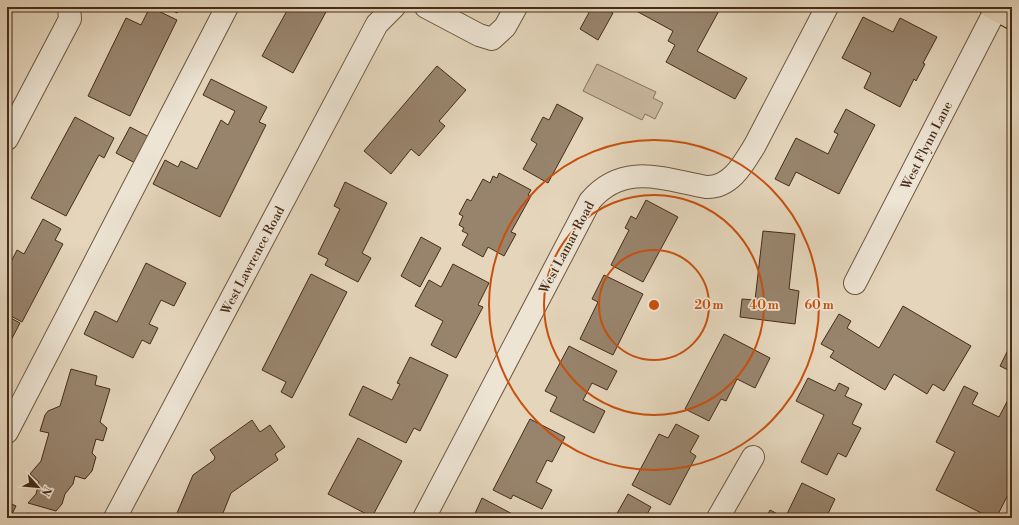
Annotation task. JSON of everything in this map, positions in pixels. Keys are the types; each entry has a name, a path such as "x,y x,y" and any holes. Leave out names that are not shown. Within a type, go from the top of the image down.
{"street":[{"path":"7,139 70,20 69,7"},
{"path":"7,432 227,7"},
{"name":"West Lawrence Road","path":"115,518 377,24 394,7"},
{"path":"426,7 479,35 492,39 506,27 516,7"},
{"name":"West Lamar Road","path":"424,518 590,201 609,184 629,177 653,177 706,187 719,186 727,181 743,164 755,145 827,7"},
{"name":"West Flynn Lane","path":"855,283 999,10"},
{"path":"718,518 753,457"}],"shaded area":[{"path":"597,64 656,92 653,98 663,103 655,119 645,114 642,120 583,91"}],"building":[{"path":"150,7 177,20 130,116 88,96 126,18 141,25"},
{"path":"166,7 180,7 177,13"},
{"path":"289,7 323,7 327,10 293,73 262,56"},
{"path":"592,7 601,7 613,13 598,40 580,29"},
{"path":"629,7 721,7 697,51 747,78 735,99 666,62 675,45 668,41 673,31"},
{"path":"863,17 893,32 900,18 937,37 923,63 925,64 916,81 914,79 900,107 864,88 871,73 842,58"},
{"path":"437,66 466,90 439,121 445,126 419,156 411,149 391,174 364,151"},
{"path":"211,79 267,107 259,122 266,125 220,217 153,184 165,160 178,167 181,161 197,169 221,120 228,125 235,111 203,95"},
{"path":"557,104 583,118 548,183 523,169 537,144 531,140 543,117 549,120"},
{"path":"846,109 875,125 839,194 796,172 789,186 775,179 796,138 828,154 838,134 834,132"},
{"path":"75,117 114,138 104,158 99,155 66,216 31,198"},
{"path":"130,127 151,138 137,164 116,153"},
{"path":"499,173 531,190 528,195 531,196 511,232 516,234 504,256 488,247 483,257 462,245 468,234 462,231 464,228 459,225 463,216 459,214 467,199 471,201 483,179 490,183 493,176 497,178"},
{"path":"345,182 387,203 362,253 371,258 358,282 325,265 328,259 318,254 340,209 334,206"},
{"path":"646,200 678,217 643,282 611,265 629,230 625,228 631,216 636,219"},
{"path":"43,219 61,229 55,240 63,244 22,322 7,314 7,270 17,250 24,254"},
{"path":"763,231 795,234 789,289 799,291 795,324 740,317 742,299 755,300"},
{"path":"421,237 441,248 420,287 401,276"},
{"path":"146,263 186,283 174,306 161,300 149,324 158,328 150,344 142,340 133,358 84,334 95,311 117,322"},
{"path":"453,264 489,283 478,305 483,307 456,358 431,345 443,321 415,306 429,280 441,287"},
{"path":"311,274 347,292 292,398 281,392 286,382 262,370"},
{"path":"604,275 643,294 613,355 580,339 598,302 592,299"},
{"path":"903,306 971,346 944,391 933,384 927,394 894,374 885,390 830,357 834,351 821,344 839,314 851,321 847,328 879,348"},
{"path":"7,316 20,323 7,348"},
{"path":"724,334 770,358 755,388 737,379 726,401 721,399 709,421 685,409"},
{"path":"1012,342 1012,372 1000,366"},
{"path":"569,346 617,371 607,390 592,383 583,400 605,411 594,433 550,411 557,397 545,391"},
{"path":"410,357 448,375 420,431 414,428 406,443 349,415 363,386 392,400 400,384 397,383"},
{"path":"71,369 97,376 95,385 110,389 100,422 107,428 103,441 96,439 92,453 96,457 92,471 85,479 75,476 73,484 65,494 62,504 56,511 28,503 36,494 39,482 30,474 41,461 49,433 40,431 45,415 48,411 60,406"},
{"path":"808,378 835,391 839,383 849,388 845,396 862,404 852,424 861,428 846,457 838,453 827,475 801,462 824,415 796,401"},
{"path":"964,386 978,393 972,404 999,417 1012,392 1012,487 996,518 991,518 936,490 955,452 936,442"},
{"path":"530,419 565,437 552,462 547,460 536,482 552,490 542,509 513,495 511,499 493,490"},
{"path":"252,420 260,432 270,425 285,447 275,454 278,460 231,493 221,518 175,518 193,475 214,460 215,457 210,450"},
{"path":"676,424 699,436 690,452 696,456 670,505 632,485 659,434 668,438"},
{"path":"358,438 402,461 372,517 328,494"},
{"path":"802,483 835,499 826,518 785,518"},
{"path":"628,494 651,507 645,518 605,518 608,513 615,517"},
{"path":"482,498 520,518 473,518"},
{"path":"7,502 16,506 10,518 7,518"},
{"path":"770,510 785,518 766,518"},
{"path":"28,513 39,518 26,518"}]}
